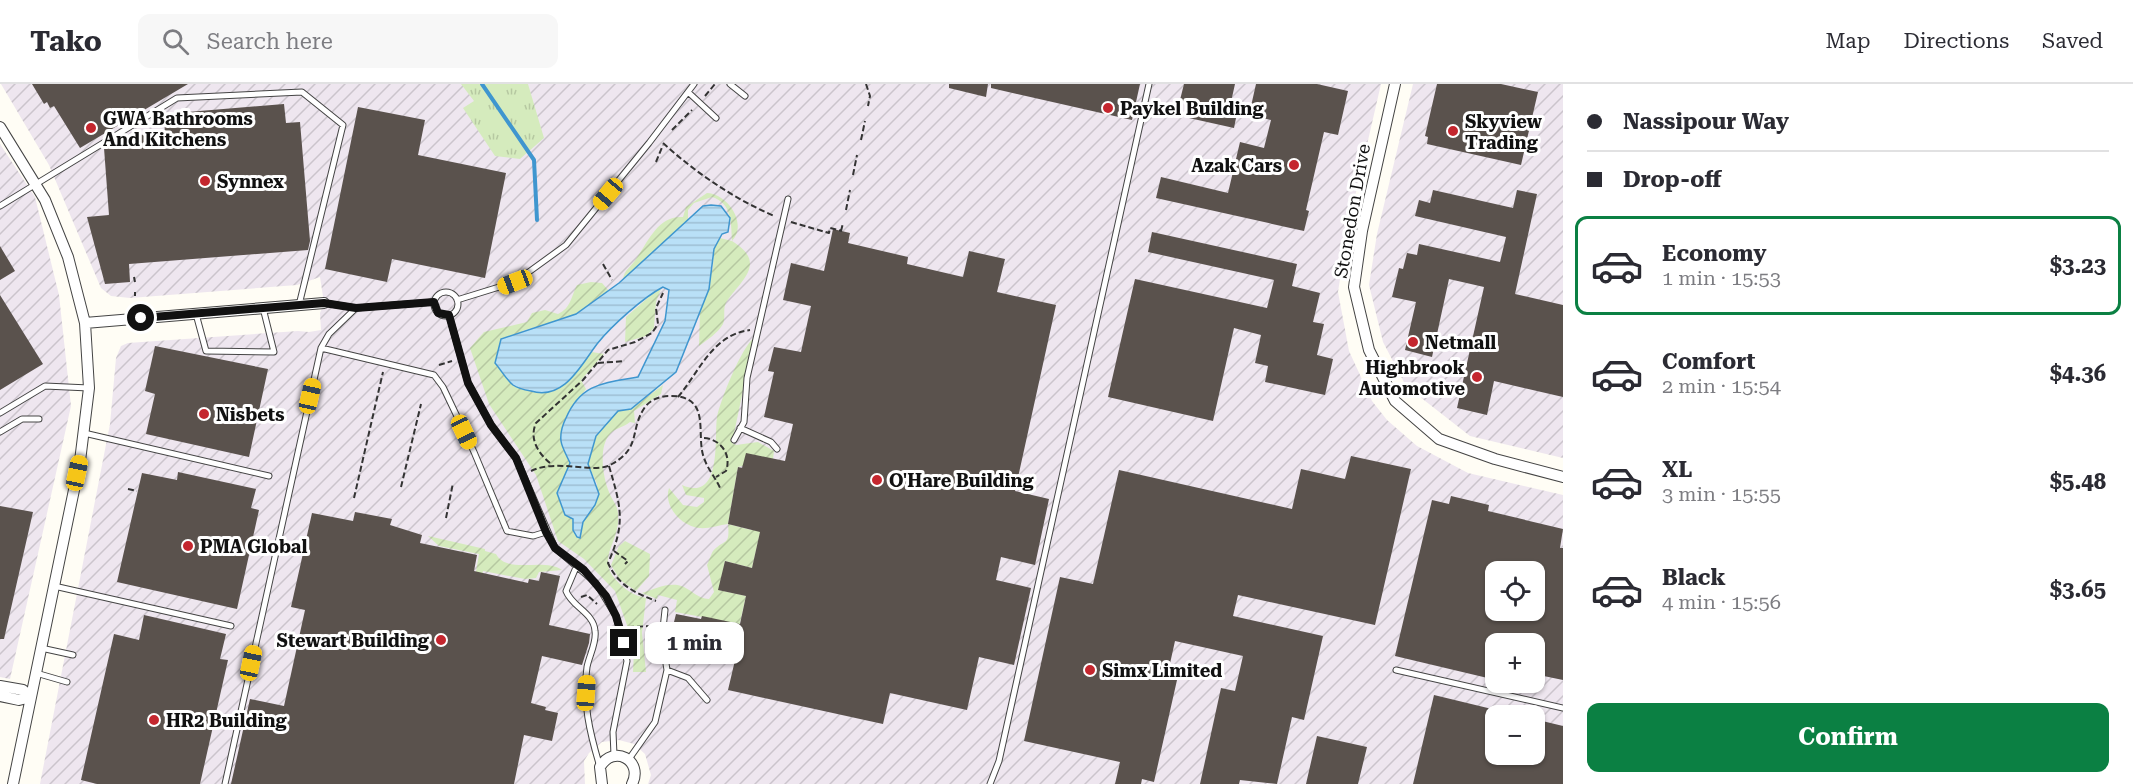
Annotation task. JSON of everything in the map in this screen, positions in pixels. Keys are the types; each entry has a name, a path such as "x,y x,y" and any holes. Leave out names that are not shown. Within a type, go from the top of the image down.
{"street":[{"name":"Stonedon Drive","path":"1395,84 1362,231 1354,287 1369,350 1395,401 1439,439 1495,459 1563,477"},
{"path":"0,127 50,212 68,257 85,323 89,388 84,433 13,784"},
{"path":"85,323 324,303"},
{"path":"0,686 23,690 31,697"},
{"path":"0,696 19,700 31,697"},
{"path":"602,784 600,766 614,755 629,759 635,771 632,784"}],"lane":[{"path":"457,300 515,282 566,245 694,84"},
{"path":"730,84 745,96"},
{"path":"990,784 999,762 1149,84"},
{"path":"0,206 177,98 302,92 343,125 299,305"},
{"path":"687,92 716,118"},
{"path":"734,440 744,422 747,378 788,199"},
{"path":"324,303 356,308 434,302 444,292 451,293 457,300"},
{"path":"434,302 438,313 449,315 455,311 457,300"},
{"path":"196,313 206,351 274,352 263,308"},
{"path":"225,784 321,348 329,334 356,308"},
{"path":"449,315 468,383 491,425 516,458 546,532 555,548 596,583 606,596 616,616 627,661 613,732 614,755"},
{"path":"321,348 434,375 443,387 483,472 507,531 532,536 546,532"},
{"path":"0,413 45,386 89,388"},
{"path":"0,432 22,419 39,419"},
{"path":"740,428 771,442 777,449"},
{"path":"84,433 268,476"},
{"path":"577,565 566,591 569,598 590,619 596,633 587,667 585,700 600,766"},
{"path":"54,586 231,626"},
{"path":"629,759 655,722 667,670 662,638 665,610"},
{"path":"41,648 74,655"},
{"path":"667,670 688,678 707,700"},
{"path":"1396,670 1563,708"},
{"path":"36,674 67,682"}],"path":[{"path":"704,98 715,84"},
{"path":"866,84 870,96 868,106"},
{"path":"656,162 666,136 692,110"},
{"path":"861,140 865,121"},
{"path":"663,143 707,179 756,208 829,233 830,228 842,231 843,223"},
{"path":"853,175 857,155"},
{"path":"846,210 850,190"},
{"path":"603,264 612,280"},
{"path":"134,277 135,282"},
{"path":"552,464 544,458 534,441 533,430 536,423 583,380 608,350 635,342 652,333 658,324 656,308 663,293"},
{"path":"677,397 704,358 721,341 739,332 758,329"},
{"path":"439,365 452,361"},
{"path":"598,363 625,361"},
{"path":"354,498 385,364"},
{"path":"531,471 552,464 609,466 625,456 636,438 637,424 645,406 660,397 677,397 696,408 701,417 704,459 716,477 721,490"},
{"path":"402,487 421,404"},
{"path":"703,438 716,439 721,443 728,460 726,471 716,477"},
{"path":"609,466 621,516 621,534 608,563 618,581 639,595 656,601"},
{"path":"446,518 453,483"},
{"path":"128,489 137,491"},
{"path":"614,551 628,561 625,564"},
{"path":"581,597 584,595 590,597 600,607"},
{"path":"628,627 652,626"}],"shaded area":[{"path":"1,84 1381,84 1348,227 1338,292 1349,351 1372,401 1387,420 1417,446 1468,473 1563,495 1563,784 648,784 651,775 645,754 634,744 619,740 602,742 589,753 584,761 585,784 40,784 110,424 116,358 121,346 128,343 321,330 320,313 324,303 320,277 297,285 130,298 111,296 101,288 49,165"},
{"path":"1413,84 1563,84 1563,458 1470,436 1406,386 1383,342 1369,285 1377,234"},
{"path":"0,144 35,197 59,295 71,406 10,679 0,677"}],"green space":[{"path":"461,84 528,84 544,138 520,159 495,156 463,108 474,101"},
{"path":"707,193 722,199 733,211 738,226 732,241 729,215 719,200 712,197 694,203 688,210 688,220 681,228 623,279 626,271 660,225 667,220 683,217 686,207"},
{"path":"720,238 732,241 743,249 748,257 750,264 748,271 726,304 723,324 699,346 700,311 713,267 714,249"},
{"path":"591,282 602,283 609,291 576,315 522,331 514,386 541,391 560,387 592,352 604,354 581,380 586,389 564,423 563,439 570,462 557,493 573,519 573,530 580,538 583,522 595,505 597,484 588,464 596,436 618,411 631,409 663,385 661,394 634,411 635,423 630,422 610,434 603,454 605,479 618,514 618,524 608,565 611,573 624,588 646,598 642,633 646,672 633,672 634,652 615,591 584,559 558,541 536,475 489,404 470,348 484,332 527,322 532,313 545,310 558,314 562,312 568,305 577,285"},
{"path":"659,288 661,289 656,302 654,328 646,336 625,342 626,317"},
{"path":"754,338 732,443 736,445 758,442 774,451 773,459 738,467 728,524 703,528 692,526 675,514 668,495 669,488 683,505 697,507 704,502 704,498 686,495 682,485 695,488 704,485 710,477 714,465 719,409 738,362"},
{"path":"728,524 751,530 762,524 752,568 725,561 719,590 746,596 739,627 724,621 675,612 677,600 658,595 657,599 642,593 663,586 679,585 698,596 709,599 714,592 707,565 713,551 726,541"},
{"path":"428,536 485,549 485,551 496,554 508,564 546,565 562,570 539,572 536,578 525,579 483,571 480,585 474,583 479,554 439,546"},
{"path":"625,541 650,554 649,576 636,591 620,580 611,565 619,546"}],"water":[{"path":"703,206 721,206 730,218 728,232 722,234 714,249 709,289 676,372 631,409 618,411 596,436 588,464 599,494 595,505 583,522 580,538 577,537 573,530 573,519 565,515 557,493 570,463 561,441 564,423 572,406 586,391 604,383 638,377 665,321 669,290 663,287 628,312 597,344 578,371 553,391 543,393 529,391 510,383 495,363 501,339 576,314 619,283"}],"building":[{"name":"GWA Bathrooms And Kitchens","path":"32,84 188,84 80,148 54,106 50,108 47,102 44,104"},
{"path":"949,84 988,84 986,97 949,88"},
{"name":"Paykel Building","path":"991,84 1140,84 1132,120 991,88"},
{"path":"1184,84 1235,84 1229,111 1237,113 1234,128 1189,118 1193,103 1180,100"},
{"path":"1256,84 1317,84 1348,91 1338,135 1324,132 1306,210 1309,211 1304,231 1156,198 1161,177 1228,193 1240,142 1264,148 1271,120 1249,115"},
{"path":"1437,84 1501,84 1538,92 1521,165 1427,144 1428,137 1425,136"},
{"name":"Synnex","path":"284,104 286,123 300,122 310,241 308,250 129,264 130,282 105,284 87,217 109,215 104,148 124,136 165,133 164,114"},
{"path":"358,107 425,120 418,155 506,173 485,278 392,259 387,282 325,269"},
{"path":"1433,190 1513,208 1517,190 1537,194 1515,294 1563,305 1563,397 1494,381 1487,415 1457,408 1484,287 1449,279 1432,357 1405,350 1416,302 1392,297 1399,268 1403,269 1407,253 1417,255 1419,244 1500,262 1506,237 1415,216 1419,200 1430,203"},
{"name":"O'Hare Building","path":"833,229 850,233 848,243 908,257 907,264 963,277 969,251 1005,259 997,292 1056,305 1015,491 1049,499 1035,565 1001,557 996,580 1031,588 1014,665 979,657 967,710 890,693 883,724 728,690 736,656 669,642 676,614 701,619 702,616 740,624 746,596 718,590 725,561 752,568 760,532 728,524 738,467 742,468 746,453 785,461 793,424 764,417 774,372 768,371 774,347 801,352 811,306 783,300 791,263 824,271"},
{"path":"1152,232 1297,264 1292,286 1320,293 1313,322 1324,324 1317,355 1333,359 1325,395 1265,382 1268,366 1255,363 1261,335 1234,328 1213,421 1108,397 1135,279 1267,308 1274,280 1148,252"},
{"path":"0,246 15,271 0,280"},
{"path":"0,295 43,364 0,390"},
{"name":"Nisbets","path":"155,346 268,369 249,457 146,434 155,394 145,391"},
{"path":"1351,456 1411,469 1375,625 1238,595 1233,616 1323,636 1304,720 1292,717 1277,784 1240,780 1239,784 1200,784 1221,688 1235,691 1243,656 1175,641 1167,677 1177,680 1154,782 1142,779 1141,784 1115,784 1120,762 1024,741 1060,577 1093,584 1119,470 1292,509 1301,469 1345,479"},
{"name":"PMA Global","path":"178,472 256,489 251,508 259,510 237,609 117,582 142,473 177,480"},
{"path":"1451,496 1489,505 1488,511 1563,529 1560,548 1563,548 1563,680 1545,676 1545,633 1485,633 1485,677 1395,656 1432,500 1449,504"},
{"path":"0,506 33,512 4,639 0,639"},
{"name":"Stewart Building","path":"355,512 392,519 390,525 422,535 420,543 477,555 474,571 528,583 529,579 539,581 541,572 560,576 549,625 590,634 589,643 582,665 542,656 531,703 558,713 552,741 524,735 514,784 231,784 250,699 284,706 305,610 291,607 312,513 353,521"},
{"name":"HR2 Building","path":"144,615 226,634 220,659 228,660 200,784 97,784 81,780 114,634 139,640"},
{"path":"1434,695 1485,707 1485,765 1545,765 1545,722 1563,726 1563,784 1413,784"},
{"path":"1317,736 1367,747 1358,784 1306,784"}],"waterway":[{"path":"482,84 534,160 537,220"}],"place":[{"name":"Paykel Building","path":"1108,108"},
{"name":"GWA Bathrooms And Kitchens","path":"91,128"},
{"name":"Skyview Trading","path":"1453,131"},
{"name":"Azak Cars","path":"1294,165"},
{"name":"Synnex","path":"205,181"},
{"name":"Netmall","path":"1413,342"},
{"name":"Highbrook Automotive","path":"1477,377"},
{"name":"Nisbets","path":"204,414"},
{"name":"O'Hare Building","path":"877,480"},
{"name":"PMA Global","path":"188,546"},
{"name":"Stewart Building","path":"441,640"},
{"name":"Simx Limited","path":"1090,670"},
{"name":"HR2 Building","path":"154,720"}],"route":[{"path":"141,318 324,303 356,308 434,302 438,313 449,315 468,383 491,425 516,458 546,532 555,548 584,570 606,596 616,616 624,643"}]}
